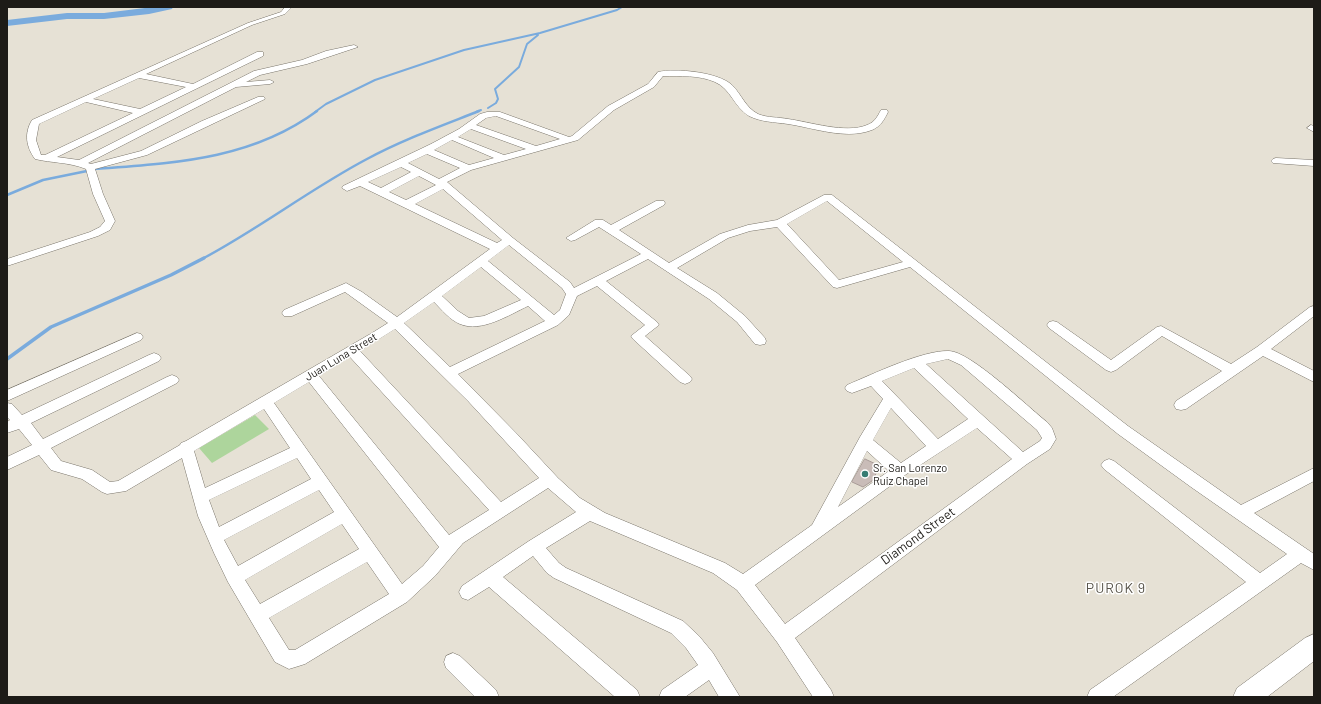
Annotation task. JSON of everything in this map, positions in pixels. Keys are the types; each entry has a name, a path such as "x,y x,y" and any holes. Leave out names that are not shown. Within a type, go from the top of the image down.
{"street":[{"path":"261,99 205,123 144,153 85,165 38,157 35,152 31,136 33,125 43,117 250,24 283,13 289,7"},
{"path":"85,165 211,96 267,70 304,62 324,54 354,48"},
{"path":"45,159 260,54 248,51"},
{"path":"267,70 272,91"},
{"path":"407,204 468,168 570,140 582,133 613,107 652,86 661,74 692,74 717,79 732,89 740,106 754,115 769,120 790,121 837,130 858,130 878,124 884,112"},
{"path":"138,75 189,88 211,96"},
{"path":"233,85 270,82"},
{"path":"84,99 141,112"},
{"path":"347,188 451,137 471,126 486,115 493,114 570,140"},
{"path":"471,126 536,149"},
{"path":"451,137 503,158"},
{"path":"426,150 468,168"},
{"path":"1276,161 1314,163"},
{"path":"399,162 442,184 504,244 566,285 572,294"},
{"path":"7,263 94,234 106,228 110,221 85,165"},
{"path":"381,192 419,172"},
{"path":"360,182 407,204 504,244"},
{"path":"670,267 711,242 735,231 780,223 828,197 1165,462 1308,559"},
{"path":"611,230 660,203"},
{"path":"571,238 599,222 670,267 727,306 760,341"},
{"path":"780,223 837,284 913,263"},
{"name":"Juan Luna Street","path":"7,408 21,422 56,466 88,474 107,488 120,487 186,447 266,402 397,323 504,244"},
{"path":"448,373 554,322 565,312 572,294 649,254"},
{"path":"481,261 554,322"},
{"path":"598,281 653,325 636,336 685,379"},
{"path":"288,313 346,287 372,303 397,323 448,373 572,501 589,513 719,568 743,584 782,636 824,697"},
{"path":"434,296 464,322 472,324 481,322 530,301"},
{"path":"1181,405 1262,350 1314,310"},
{"path":"1053,325 1111,368 1161,330 1232,371"},
{"path":"7,396 137,337"},
{"path":"1262,350 1314,377"},
{"path":"352,351 499,510"},
{"name":"Diamond Street","path":"782,636 1048,442 1049,435 1042,426 960,358 941,355 916,363"},
{"path":"7,428 154,358"},
{"path":"852,388 916,363 1022,460"},
{"path":"311,375 449,547"},
{"path":"7,464 172,380"},
{"path":"873,380 936,447"},
{"path":"818,531 865,441 890,398"},
{"path":"266,402 401,596"},
{"path":"743,584 900,471 978,420"},
{"path":"865,441 900,471"},
{"path":"186,447 200,497 215,537 234,577 282,656 289,660 294,660 401,596 429,571 457,538 550,479"},
{"path":"200,497 300,450"},
{"path":"1109,465 1260,582"},
{"path":"1240,513 1314,474"},
{"path":"215,537 322,482"},
{"path":"468,592 535,546 589,513"},
{"path":"234,577 345,514"},
{"path":"535,546 560,573 677,627 685,634 711,668 730,697"},
{"path":"257,615 371,551"},
{"path":"1097,697 1260,582 1308,559"},
{"path":"490,577 630,697"},
{"path":"1246,697 1314,646"},
{"path":"453,662 489,697"},
{"path":"669,697 711,668"}],"green space":[{"path":"255,415 269,429 212,463 199,448"}],"building":[{"name":"Sr. San Lorenzo Ruiz Chapel","path":"865,459 880,466 872,481 863,487 852,482"}],"waterway":[{"path":"7,23 67,16 104,16 149,11 168,7"},
{"path":"315,112 326,104 375,80 464,50 540,33 617,10 622,7"},
{"path":"488,108 496,103 498,99 495,89 519,67 527,44 538,35"},
{"path":"476,112 481,110"},
{"path":"95,169 182,161 238,149 265,140 292,127 317,111"},
{"path":"202,259 244,235 325,183 380,152 408,139 479,111"},
{"path":"7,195 43,180 87,171"},
{"path":"7,359 51,327 171,275 204,258"}],"place":[{"name":"Sr. San Lorenzo Ruiz Chapel","path":"865,474"}],"district":[{"name":"PUROK 9","path":"1116,588"}]}
